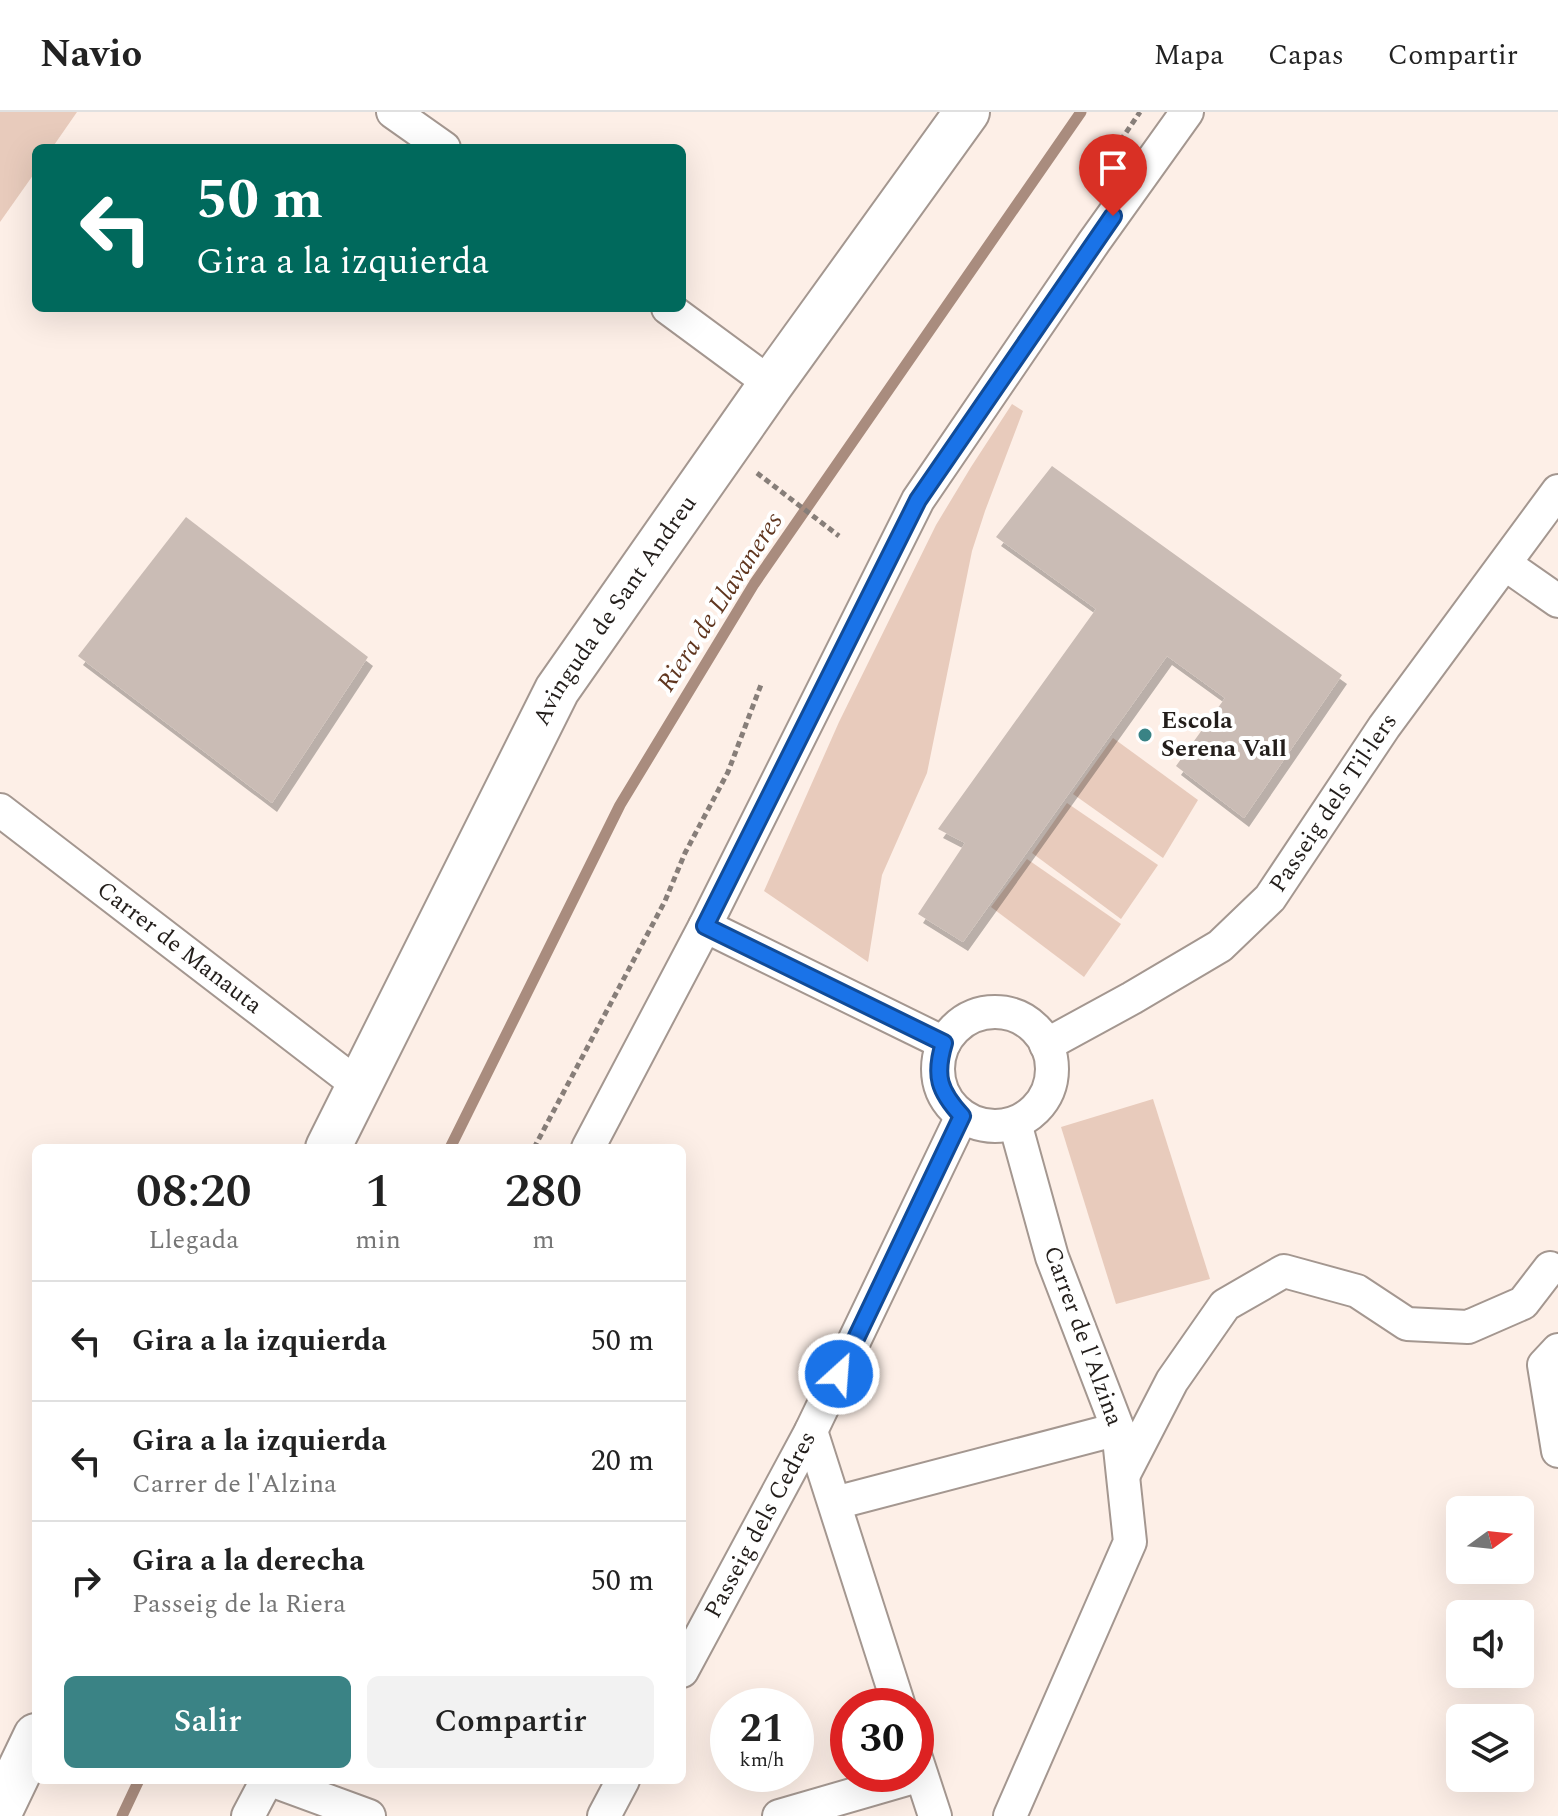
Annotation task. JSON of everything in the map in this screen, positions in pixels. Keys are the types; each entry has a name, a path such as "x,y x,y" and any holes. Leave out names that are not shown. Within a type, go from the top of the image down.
{"street":[{"path":"393,112 438,144"},
{"name":"Avinguda de Sant Andreu","path":"330,1144 557,690 771,384 967,112"},
{"path":"590,1144 705,926 918,500 1187,112"},
{"path":"673,312 771,384"},
{"name":"Passeig dels Til·lers","path":"1046,1045 1220,946 1270,898 1384,727 1558,491"},
{"path":"1505,564 1558,601"},
{"name":"Carrer de Manauta","path":"0,810 358,1085"},
{"path":"705,926 944,1043"},
{"path":"995,1012 1012,1015 1030,1024 1043,1037 1046,1045 1052,1073 1047,1093 1034,1111 1015,1123 999,1127 980,1125 962,1116 946,1099 939,1080 938,1061 944,1043 955,1028 977,1015 995,1012"},
{"name":"Passeig dels Cedres","path":"686,1664 811,1431 962,1116"},
{"name":"Carrer de l'Alzina","path":"1010,1816 1130,1542 1118,1429 1052,1257 1015,1123"},
{"path":"1124,1474 1172,1381 1225,1305 1284,1271 1357,1291 1407,1324 1468,1327 1523,1303 1550,1268"},
{"path":"1558,1350 1544,1365 1558,1451"},
{"path":"835,1503 1118,1429"},
{"path":"811,1431 893,1688"},
{"path":"0,1811 32,1744"},
{"path":"248,1816 267,1784"},
{"path":"280,1784 369,1816"},
{"path":"604,1816 621,1784"},
{"path":"779,1816 846,1792"},
{"path":"927,1792 935,1816"}],"path":[{"path":"757,473 839,536"},
{"path":"536,1144 665,901 685,853 728,772 762,682"}],"shaded area":[{"path":"0,112 77,112 55,144 32,144 32,177 0,222"},
{"path":"1012,404 1023,411 972,551 927,773 882,875 868,962 764,891 839,722 936,525"},
{"path":"1113,738 1198,800 1163,858 1073,794"},
{"path":"1067,803 1158,865 1121,919 1032,853"},
{"path":"1027,859 1121,924 1084,977 991,907"},
{"path":"1153,1099 1210,1279 1116,1304 1061,1127"}],"building":[{"path":"1052,466 1342,675 1244,818 1176,766 1225,698 1167,656 963,942 918,914 965,843 938,829 1096,609 996,537"},
{"path":"186,517 368,657 272,803 78,656"}],"waterway":[{"name":"Riera de Llavaneres","path":"452,1144 620,805 754,584 1081,112"},
{"name":"Riera de Llavaneres","path":"122,1816 137,1784"}],"place":[{"name":"Escola Serena Vall","path":"1145,735"}],"route":[{"path":"839,1374 962,1116 946,1099 939,1080 938,1061 944,1043 705,926 918,500 1113,216"}]}
